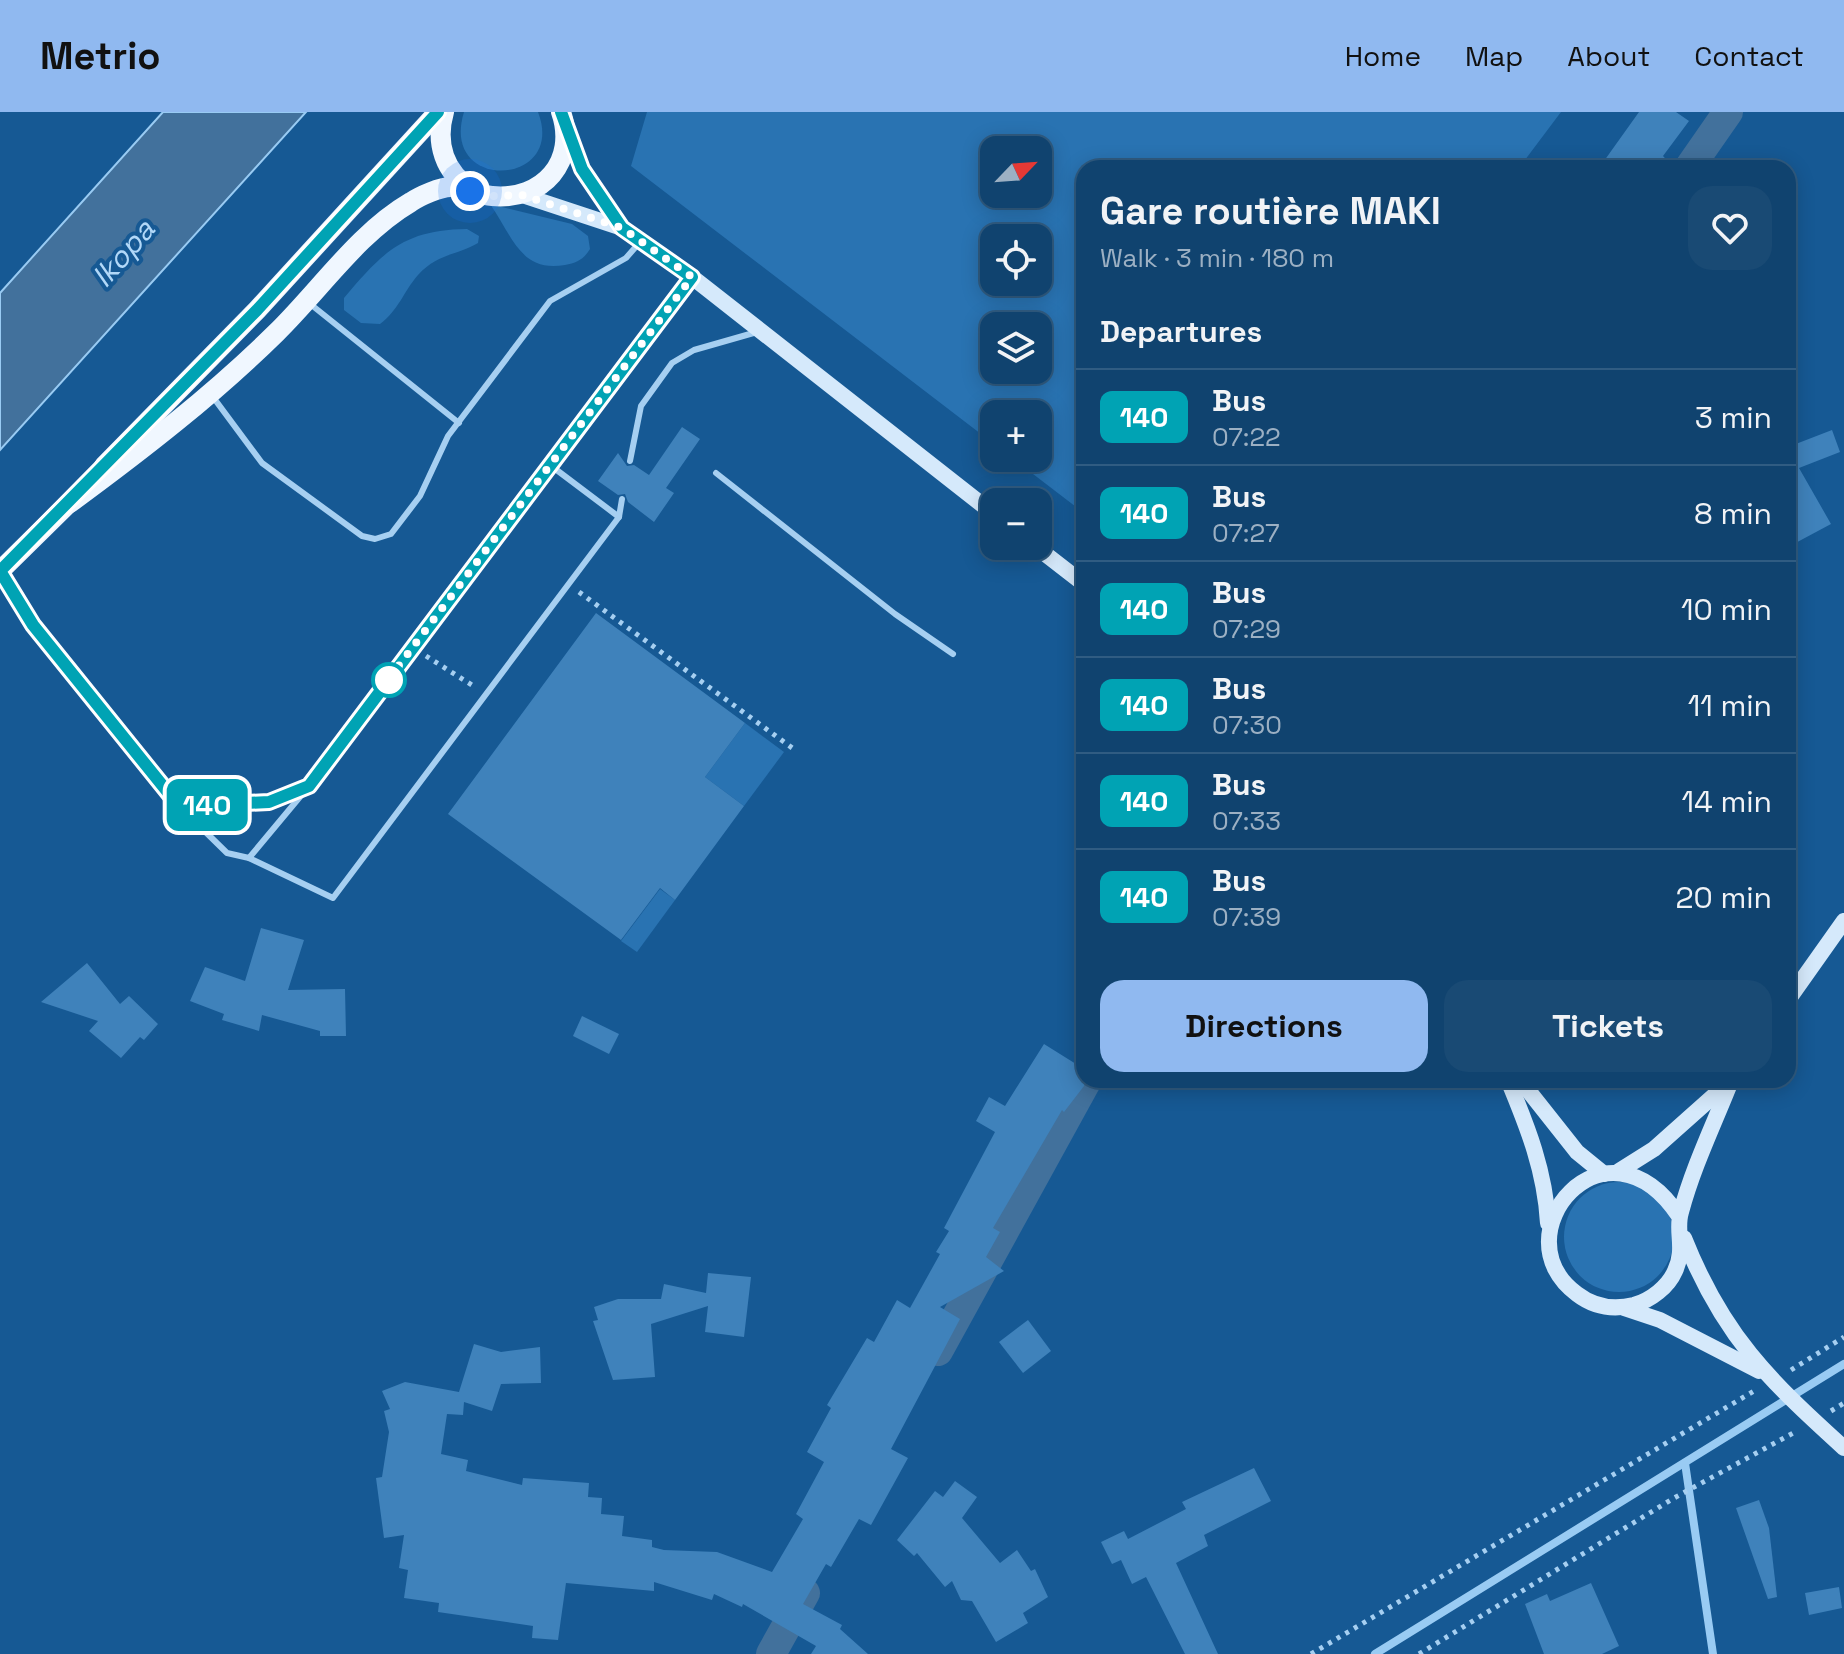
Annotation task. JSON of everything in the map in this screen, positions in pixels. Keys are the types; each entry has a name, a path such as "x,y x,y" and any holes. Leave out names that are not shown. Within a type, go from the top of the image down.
{"main road":[{"path":"441,112 441,152 452,173 470,189 492,196"},
{"path":"0,571 257,310 441,112"},
{"path":"522,195 542,185 556,169 565,149 564,120"},
{"path":"564,120 582,169 622,228"},
{"path":"70,503 211,394 307,301 376,228 412,201 449,186 492,196 522,195 622,228 692,277 980,503"},
{"path":"1052,559 1076,578"},
{"path":"1796,989 1844,921"},
{"path":"1511,1088 1546,1183 1549,1235 1557,1273 1569,1288 1603,1307 1623,1307 1643,1302 1661,1291 1674,1274 1681,1254 1681,1225 1728,1088"},
{"path":"1526,1088 1577,1152 1612,1173 1645,1180 1664,1193 1681,1225 1716,1309 1770,1379 1844,1448"},
{"path":"1549,1235 1554,1213 1566,1195 1584,1181 1612,1173 1654,1149 1722,1088"},
{"path":"1623,1307 1660,1320 1770,1379"}],"lane":[{"path":"211,394 262,463 367,538 391,534 420,496 440,450 550,301 626,258 641,242"},
{"path":"249,858 309,786 692,277"},
{"path":"307,301 459,423"},
{"path":"630,461 641,406 672,363 694,350 760,331"},
{"path":"550,465 619,517"},
{"path":"716,473 895,614 953,654"},
{"path":"0,571 33,625 179,806 227,853 249,858 333,898 619,517 622,499"},
{"path":"179,806 269,802 309,786"}],"path":[{"path":"569,584 795,750"},
{"path":"413,647 486,694"},
{"path":"1311,1654 1770,1379 1835,1346 1844,1337"},
{"path":"1419,1654 1674,1498 1699,1487 1787,1435"}],"shaded area":[{"path":"464,112 538,112 542,137 535,155 521,166 502,170 484,167 469,157 461,138"},
{"path":"647,112 1561,112 1525,160 1076,160 1076,507 1030,472 1052,472 1052,400 980,400 980,433 631,166"},
{"path":"490,204 572,224 588,236 590,249 577,262 550,266 537,263 519,249"},
{"path":"467,229 479,236 478,243 425,268 392,313 380,324 361,323 344,310 344,298 383,256 396,247 426,234"},
{"path":"745,723 784,752 744,806 705,777"},
{"path":"660,889 675,900 637,952 621,941"},
{"path":"1619,1182 1640,1186 1658,1198 1670,1216 1674,1237 1670,1258 1658,1276 1640,1288 1619,1292 1598,1288 1580,1276 1568,1258 1564,1237 1568,1216 1580,1198 1598,1186"}],"water":[{"name":"Ikopa","path":"163,112 306,112 0,450 0,293"}],"building":[{"path":"1639,112 1676,112 1689,121 1663,156 1667,160 1605,160"},
{"path":"682,427 700,439 666,488 674,493 654,522 628,502 625,494 618,495 598,481 618,453 627,466 634,465 649,475"},
{"path":"1832,430 1840,452 1799,468 1831,524 1796,543 1796,444"},
{"path":"596,613 745,723 705,777 744,806 675,900 660,888 621,940 448,814"},
{"path":"261,928 304,940 288,990 345,989 346,1036 320,1036 320,1031 262,1015 259,1031 222,1020 224,1014 190,1001 205,967 245,981"},
{"path":"87,963 120,1004 129,996 158,1024 144,1040 140,1037 121,1058 89,1031 98,1021 41,1002"},
{"path":"582,1016 619,1034 609,1054 573,1036"},
{"path":"1044,1044 1076,1064 1076,1088 1082,1088 1064,1112 1062,1110 993,1228 1000,1232 986,1257 1004,1271 940,1307 960,1319 891,1449 908,1458 871,1525 859,1519 831,1567 826,1564 803,1604 842,1625 840,1629 868,1654 811,1654 816,1646 743,1604 742,1607 714,1594 712,1600 654,1582 654,1591 566,1583 558,1640 532,1638 533,1626 438,1612 439,1603 404,1598 408,1570 399,1568 404,1535 384,1538 376,1478 382,1477 389,1432 384,1411 390,1409 382,1391 405,1382 459,1392 474,1344 501,1352 540,1347 541,1383 501,1384 492,1411 464,1402 463,1415 447,1414 441,1454 468,1460 466,1471 522,1485 523,1478 589,1483 588,1497 602,1498 601,1514 624,1516 622,1536 652,1540 652,1547 664,1550 717,1552 772,1572 803,1519 796,1514 824,1462 807,1452 831,1408 827,1405 867,1338 874,1342 897,1300 910,1308 940,1254 936,1252 949,1231 944,1228 995,1132 976,1121 989,1097 1005,1106"},
{"path":"708,1273 751,1277 744,1337 705,1332 708,1306 651,1324 655,1377 613,1380 593,1321 598,1320 594,1307 618,1299 661,1299 664,1284 706,1293"},
{"path":"1028,1320 1051,1351 1023,1373 999,1342"},
{"path":"1254,1468 1271,1501 1204,1535 1208,1546 1176,1563 1218,1654 1185,1654 1146,1577 1132,1584 1121,1560 1112,1564 1101,1542 1124,1531 1128,1539 1186,1509 1182,1502"},
{"path":"955,1481 977,1497 962,1518 1000,1563 1017,1550 1031,1571 1035,1569 1048,1597 1023,1613 1028,1623 996,1642 972,1601 961,1600 952,1581 945,1587 917,1553 914,1556 897,1540 935,1491 943,1497"},
{"path":"1759,1500 1769,1528 1777,1597 1768,1599 1736,1508"},
{"path":"1591,1583 1619,1646 1602,1654 1544,1654 1525,1604 1547,1594 1550,1601"},
{"path":"1839,1587 1842,1608 1809,1615 1805,1593"}],"waterway":[{"path":"1695,160 1728,112"},
{"path":"938,1351 1083,1088"},
{"path":"1375,1654 1844,1364"},
{"path":"1685,1463 1713,1654"},
{"path":"771,1654 805,1593"}],"bus line":[{"name":"140","path":"438,112 257,310 0,571 33,625 179,806 269,802 309,786 692,277 622,228 582,169 561,112"}],"route":[{"path":"389,680 385,684 692,277 622,228 522,195 492,196 470,191"}]}
